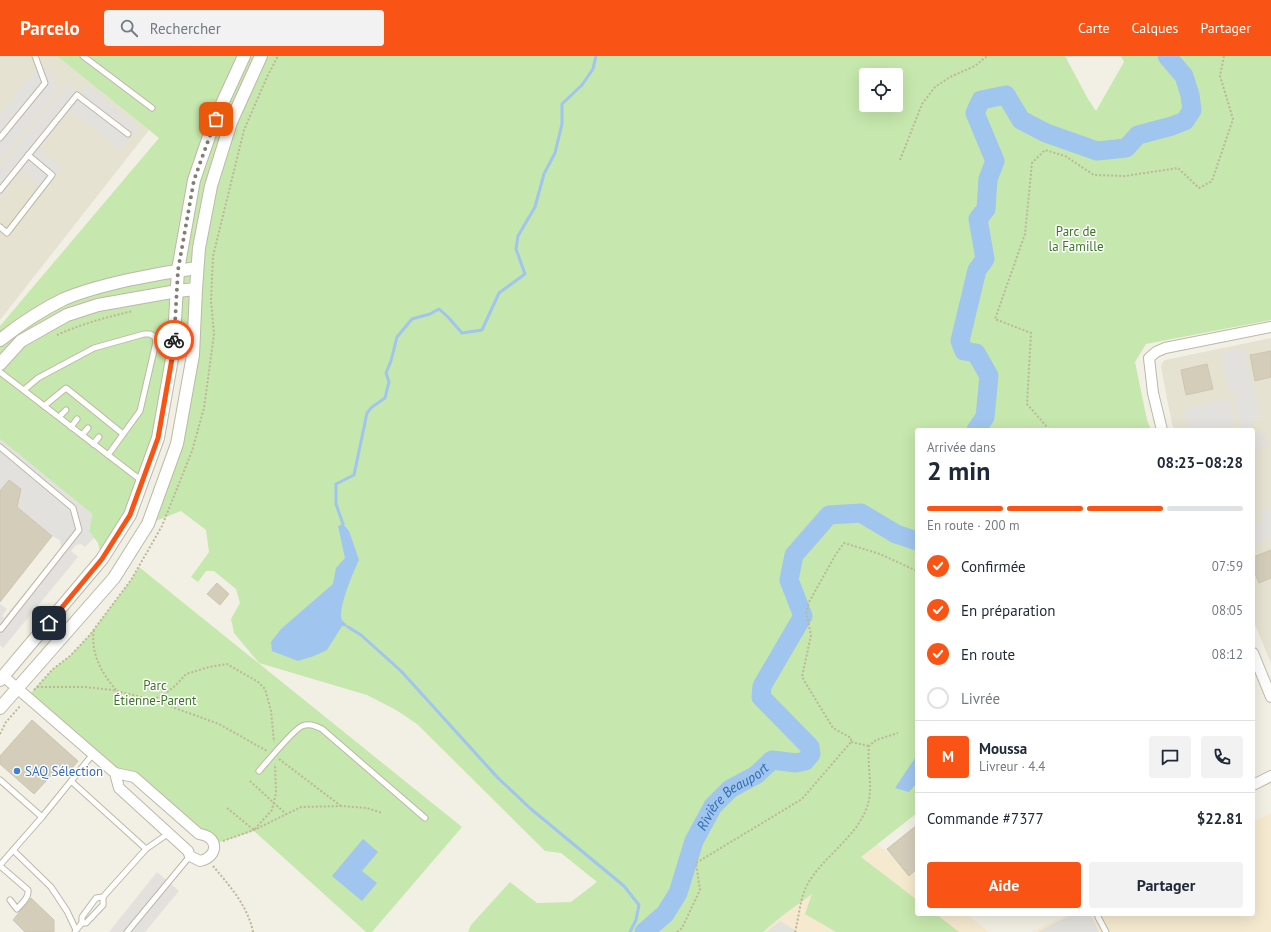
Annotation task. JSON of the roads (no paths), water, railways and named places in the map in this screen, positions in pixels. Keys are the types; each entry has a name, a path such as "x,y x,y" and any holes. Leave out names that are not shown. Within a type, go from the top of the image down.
{"street":[{"path":"115,773 120,788 188,851 190,856 200,861 208,860 214,853 214,844 210,837 199,834 134,777 115,773 16,688 1,677 102,559 130,515 158,438 173,353 178,270 194,180 216,119 244,56"},
{"path":"0,708 114,578 148,524 177,444 193,355 199,248 212,186 231,122 261,56"},
{"path":"0,340 14,329 64,299 94,288 178,270 197,268"},
{"path":"0,364 21,341 67,315 98,305 177,291 196,295"},
{"path":"1162,428 1153,393 1149,358 1156,352 1165,348 1271,327"},
{"path":"1255,658 1271,696"},
{"path":"1255,784 1271,776"}],"lane":[{"path":"0,138 45,83 35,56"},
{"path":"83,56 152,108"},
{"path":"0,190 77,95 128,134"},
{"path":"0,227 7,233 52,175 28,156"},
{"path":"24,390 38,378 94,348 144,334 150,334 155,337 156,342 140,411 108,455"},
{"path":"0,372 142,481"},
{"path":"44,406 66,388 97,416 123,434"},
{"path":"59,417 66,410"},
{"path":"71,427 77,419"},
{"path":"82,435 88,428"},
{"path":"93,444 99,437"},
{"path":"0,448 73,508 79,530 1,629 0,628"},
{"path":"259,771 293,733 301,726 312,724 322,729 425,818"},
{"path":"10,900 17,909 27,898 28,890 0,866 42,818 93,754"},
{"path":"0,780 42,818"},
{"path":"71,781 146,849"},
{"path":"82,923 82,917 96,898 103,897 146,849 169,833"},
{"path":"14,850 51,887 67,911 75,931 82,923 86,923 103,905 103,897"},
{"path":"127,932 190,856"},
{"path":"1098,917 1106,932"}],"water":[{"path":"343,524 349,531 359,560 347,590 342,608 342,620 348,627 342,626 327,650 314,656 298,661 272,651 271,642 281,629 333,584 336,568 345,558 338,526"},
{"path":"915,758 915,785 909,792 895,788"},
{"path":"363,839 378,852 362,871 377,883 362,901 332,876"}],"waterway":[{"path":"343,524 336,504 336,484 354,475 367,413 372,407 385,398 389,382 386,373 391,361 397,337 412,319 430,314 439,309 462,333 482,330 499,293 525,274 516,249 518,236 535,207 544,174 555,153 562,124 562,104 582,85 593,69 596,56"},
{"name":"Rivière Beauport","path":"977,428 985,417 989,376 976,353 964,351 960,341 977,270 985,259 978,219 986,209 988,179 995,161 975,113 981,100 1006,95 1021,120 1046,133 1097,151 1126,148 1138,135 1185,121 1192,110 1190,95 1184,76 1167,56"},
{"name":"Rivière Beauport","path":"644,932 665,914 678,893 694,841 713,806 730,789 756,775 772,760 796,763 805,761 811,754 810,747 761,697 762,686 803,616 789,580 794,555 829,515 861,513 896,534 915,540"},
{"path":"348,627 361,635 401,671 498,778 531,809 624,886 639,905 636,920 630,932"}],"place":[{"name":"SAQ Sélection","path":"17,771"}],"park label":[{"name":"Parc de la Famille","path":"1076,238"},
{"name":"Parc Étienne-Parent","path":"155,692"}]}
